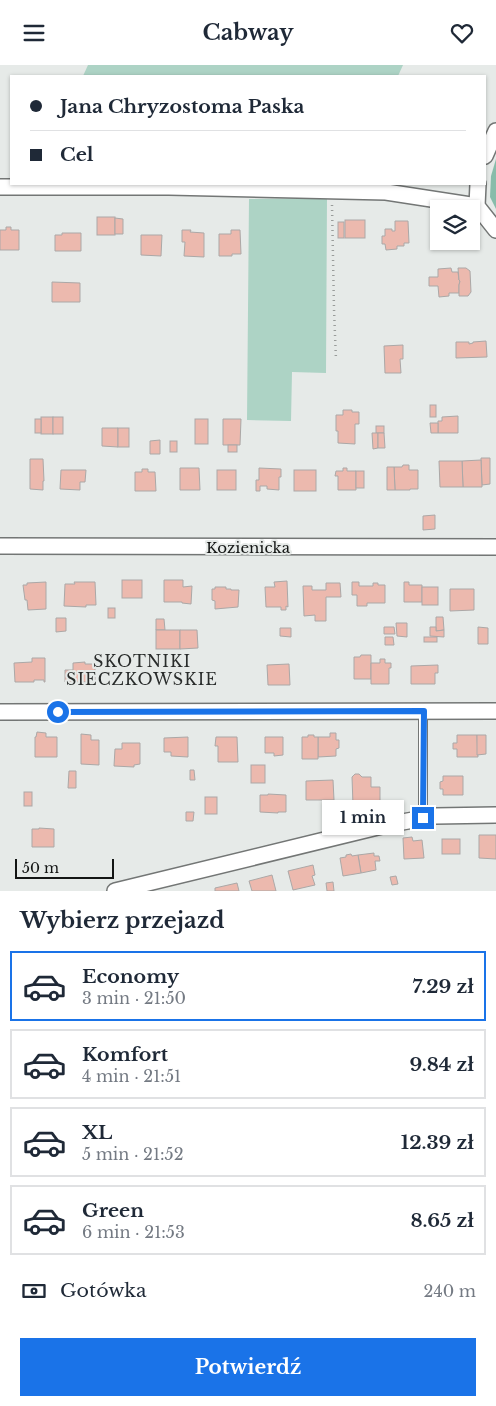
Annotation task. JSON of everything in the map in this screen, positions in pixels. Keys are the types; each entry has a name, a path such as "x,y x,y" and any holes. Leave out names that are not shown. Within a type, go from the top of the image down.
{"street":[{"path":"486,155 496,131"},
{"path":"477,200 478,185"},
{"path":"0,187 169,187 386,192 438,200"},
{"path":"480,210 496,230"},
{"name":"Kozienicka","path":"0,547 496,547"},
{"path":"0,712 496,711"},
{"path":"115,891 386,825 435,816 496,815"}],"lane":[{"path":"423,818 424,711"}],"path":[{"path":"332,191 336,360"}],"green space":[{"path":"88,65 403,65 398,75 83,75"},
{"path":"496,159 496,209 490,197 491,176"},
{"path":"327,198 326,373 292,372 291,421 247,420 249,199"}],"building":[{"path":"97,217 115,217 115,235 97,235"},
{"path":"115,218 123,219 123,234 115,234"},
{"path":"345,220 365,220 365,238 345,238"},
{"path":"395,221 408,221 409,243 404,243 404,246 397,246 397,249 386,250 385,244 382,244 382,236 385,236 385,229 395,231"},
{"path":"338,222 344,222 344,238 338,238"},
{"path":"6,227 11,227 11,230 19,230 19,250 0,250 0,230 6,230"},
{"path":"182,230 204,233 204,257 184,256 185,242 182,242"},
{"path":"231,230 240,230 241,254 219,256 219,234 231,234"},
{"path":"62,233 81,233 81,251 55,251 55,235 62,235"},
{"path":"141,235 162,235 161,256 141,255"},
{"path":"451,268 452,272 458,272 460,281 459,293 449,293 449,296 439,297 438,286 429,286 429,277 438,277 438,269"},
{"path":"458,268 466,268 470,271 471,292 468,296 459,296 460,281"},
{"path":"52,282 80,283 80,302 52,302"},
{"path":"486,341 487,357 456,358 456,342 469,342 469,344"},
{"path":"403,345 403,359 400,359 401,373 385,373 384,346"},
{"path":"430,405 436,405 436,417 430,417"},
{"path":"343,410 359,412 359,424 355,424 355,444 338,443 336,415 343,415"},
{"path":"458,416 458,433 438,433 438,421 442,421 442,417"},
{"path":"41,417 53,417 53,434 41,434"},
{"path":"53,417 63,417 63,434 53,434"},
{"path":"35,419 41,419 41,433 35,433"},
{"path":"195,419 208,419 208,444 195,444"},
{"path":"223,419 241,419 240,445 223,445"},
{"path":"430,423 438,423 438,433 431,433"},
{"path":"376,426 384,426 384,433 376,433"},
{"path":"102,428 118,428 118,447 102,446"},
{"path":"118,428 129,428 129,447 118,447"},
{"path":"372,433 378,433 378,448 373,449"},
{"path":"378,433 384,433 385,448 378,448"},
{"path":"160,440 160,454 150,454 150,441"},
{"path":"170,441 177,441 177,452 170,452"},
{"path":"228,445 237,445 237,452 228,452"},
{"path":"481,458 490,458 490,484 482,485"},
{"path":"30,459 43,459 43,490 30,489"},
{"path":"481,460 482,487 463,487 462,461"},
{"path":"439,461 462,461 463,487 440,487"},
{"path":"403,465 409,465 409,470 418,470 418,489 395,490 394,467 402,467"},
{"path":"387,467 394,467 395,490 387,490"},
{"path":"180,468 199,468 200,490 180,490"},
{"path":"259,468 281,469 279,490 260,486 260,491 256,491 256,480 259,480"},
{"path":"343,468 347,468 347,471 356,471 356,490 338,490 338,476 335,476 336,471 343,471"},
{"path":"142,469 148,469 148,472 155,472 156,491 135,491 135,472 142,472"},
{"path":"61,470 86,470 85,482 80,482 80,490 60,489"},
{"path":"217,470 236,470 236,490 217,490"},
{"path":"294,470 316,470 316,491 294,491"},
{"path":"356,471 364,471 364,488 356,488"},
{"path":"435,515 435,529 423,530 423,516"},
{"path":"122,580 142,580 142,598 122,598"},
{"path":"164,580 183,580 183,587 192,586 191,604 164,602"},
{"path":"287,581 288,607 286,606 286,610 281,610 281,607 266,607 265,587 275,587 274,582"},
{"path":"46,582 46,609 28,610 23,585"},
{"path":"74,582 95,582 96,605 86,605 86,607 64,606 65,584 75,584"},
{"path":"352,582 359,582 359,586 373,586 373,583 385,585 385,603 367,603 367,606 357,606 357,595 352,595"},
{"path":"404,582 409,582 409,585 422,585 422,602 404,602"},
{"path":"326,583 340,583 341,597 326,597 326,621 315,621 315,615 304,616 303,586 312,586 312,590 326,590"},
{"path":"215,587 239,590 238,607 215,609 215,601 212,600 212,589 215,589"},
{"path":"422,587 438,587 438,605 422,605"},
{"path":"450,589 474,589 474,610 450,611"},
{"path":"108,608 115,608 115,618 108,618"},
{"path":"436,617 443,617 444,630 436,631"},
{"path":"56,618 66,618 66,631 56,632"},
{"path":"156,619 164,619 165,630 156,630"},
{"path":"396,623 407,623 407,637 397,636"},
{"path":"384,627 394,627 395,634 384,634"},
{"path":"430,627 436,627 436,631 444,630 444,637 430,636"},
{"path":"478,627 488,628 488,644 478,644"},
{"path":"280,628 291,628 291,637 280,636"},
{"path":"156,630 180,630 180,649 156,649"},
{"path":"180,630 197,630 198,648 180,649"},
{"path":"385,637 393,637 394,645 385,645"},
{"path":"424,637 437,637 437,642 424,642"},
{"path":"361,655 371,655 371,679 354,679 354,657 360,657"},
{"path":"32,658 45,658 45,682 44,680 34,680 34,682 15,682 14,663 32,662"},
{"path":"380,659 385,659 385,663 391,663 391,668 389,668 389,684 371,684 371,663 380,663"},
{"path":"85,662 85,664 95,664 95,682 65,682 65,670 73,670 73,663"},
{"path":"289,664 290,685 268,685 267,665"},
{"path":"438,665 438,673 435,673 435,684 411,684 411,666"},
{"path":"37,732 46,733 46,737 57,737 57,757 35,757 35,737"},
{"path":"330,733 336,733 336,740 339,740 336,756 318,757 318,737 330,737"},
{"path":"81,734 91,735 91,740 99,740 99,765 81,764"},
{"path":"308,735 318,737 318,759 302,759 302,737 308,737"},
{"path":"457,735 477,735 478,757 457,757 457,749 453,749 453,743 457,743"},
{"path":"477,735 486,735 486,754 477,755"},
{"path":"188,737 188,757 171,756 171,752 164,752 164,738"},
{"path":"216,737 237,737 238,762 218,762 218,746 215,746"},
{"path":"265,737 283,737 283,755 274,756 274,753 265,753"},
{"path":"122,743 140,743 140,764 134,765 134,767 114,766 115,749 122,749"},
{"path":"251,765 265,765 265,783 251,783"},
{"path":"190,770 194,770 195,780 190,780"},
{"path":"69,771 76,771 76,788 68,788"},
{"path":"355,774 359,774 362,777 371,777 371,787 380,787 380,802 371,802 371,805 353,805 352,777"},
{"path":"443,776 463,776 463,795 443,795 443,789 440,789 440,782 443,781"},
{"path":"333,780 334,800 306,800 306,781"},
{"path":"24,792 32,792 32,806 24,806"},
{"path":"260,795 286,795 286,812 260,812"},
{"path":"205,797 217,797 217,814 205,814"},
{"path":"186,812 194,812 193,821 186,821"},
{"path":"32,829 54,829 54,847 32,847"},
{"path":"479,835 496,835 496,859 479,858"},
{"path":"412,837 413,841 422,840 424,858 404,859 403,838"},
{"path":"442,839 460,839 460,854 442,854"},
{"path":"374,853 374,856 379,856 380,861 375,861 376,870 361,873 358,855"},
{"path":"351,854 352,856 358,855 361,873 343,876 340,858"},
{"path":"313,865 315,875 312,876 315,885 293,890 288,871"},
{"path":"272,875 276,891 252,891 249,881"},
{"path":"396,876 398,884 392,885 390,877"},
{"path":"333,882 334,891 327,891 326,883"},
{"path":"237,883 239,891 215,891 215,888"}],"district":[{"name":"SKOTNIKI SIECZKOWSKIE","path":"142,670"}],"route":[{"path":"58,712 424,711 423,818"}]}
